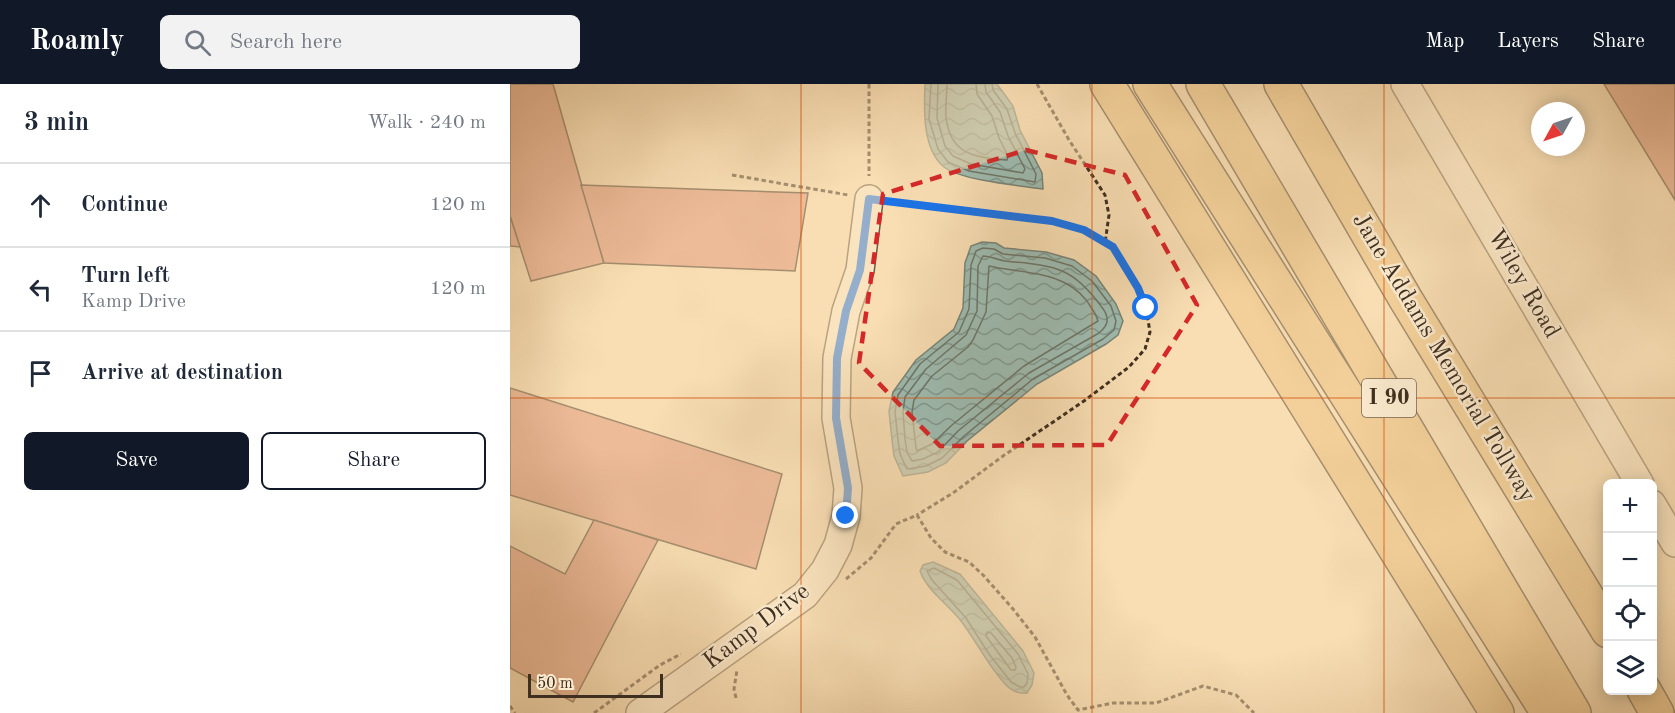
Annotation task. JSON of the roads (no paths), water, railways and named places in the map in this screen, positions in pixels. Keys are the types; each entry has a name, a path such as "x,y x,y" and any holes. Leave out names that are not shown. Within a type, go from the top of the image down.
{"highway":[{"path":"1107,84 1497,713"},
{"path":"1150,84 1548,713"},
{"name":"I 90","path":"1203,84 1574,713"},
{"name":"Jane Addams Memorial Tollway","path":"1281,84 1405,298 1603,623"},
{"path":"1647,695 1657,713"}],"street":[{"name":"Wiley Road","path":"1405,84 1638,479"},
{"name":"Kamp Drive","path":"640,713 805,595 825,570 838,545 846,516 848,488 836,418 837,358 846,311 860,270 869,199"},
{"path":"1657,511 1675,543"}],"water":[{"path":"925,84 997,84 1013,106 1020,130 1042,173 1043,189 963,176 944,167 937,159 928,139"},
{"path":"982,242 996,243 1004,248 1046,252 1074,260 1096,276 1116,304 1123,321 1118,335 1037,384 967,441 946,463 928,472 903,476 894,456 892,440 889,411 893,392 916,360 954,329 963,308 965,263 971,246"},
{"path":"933,562 960,574 1023,651 1034,673 1032,685 1027,693 1016,692 1006,685 961,621 928,585 920,571 923,565"}]}
